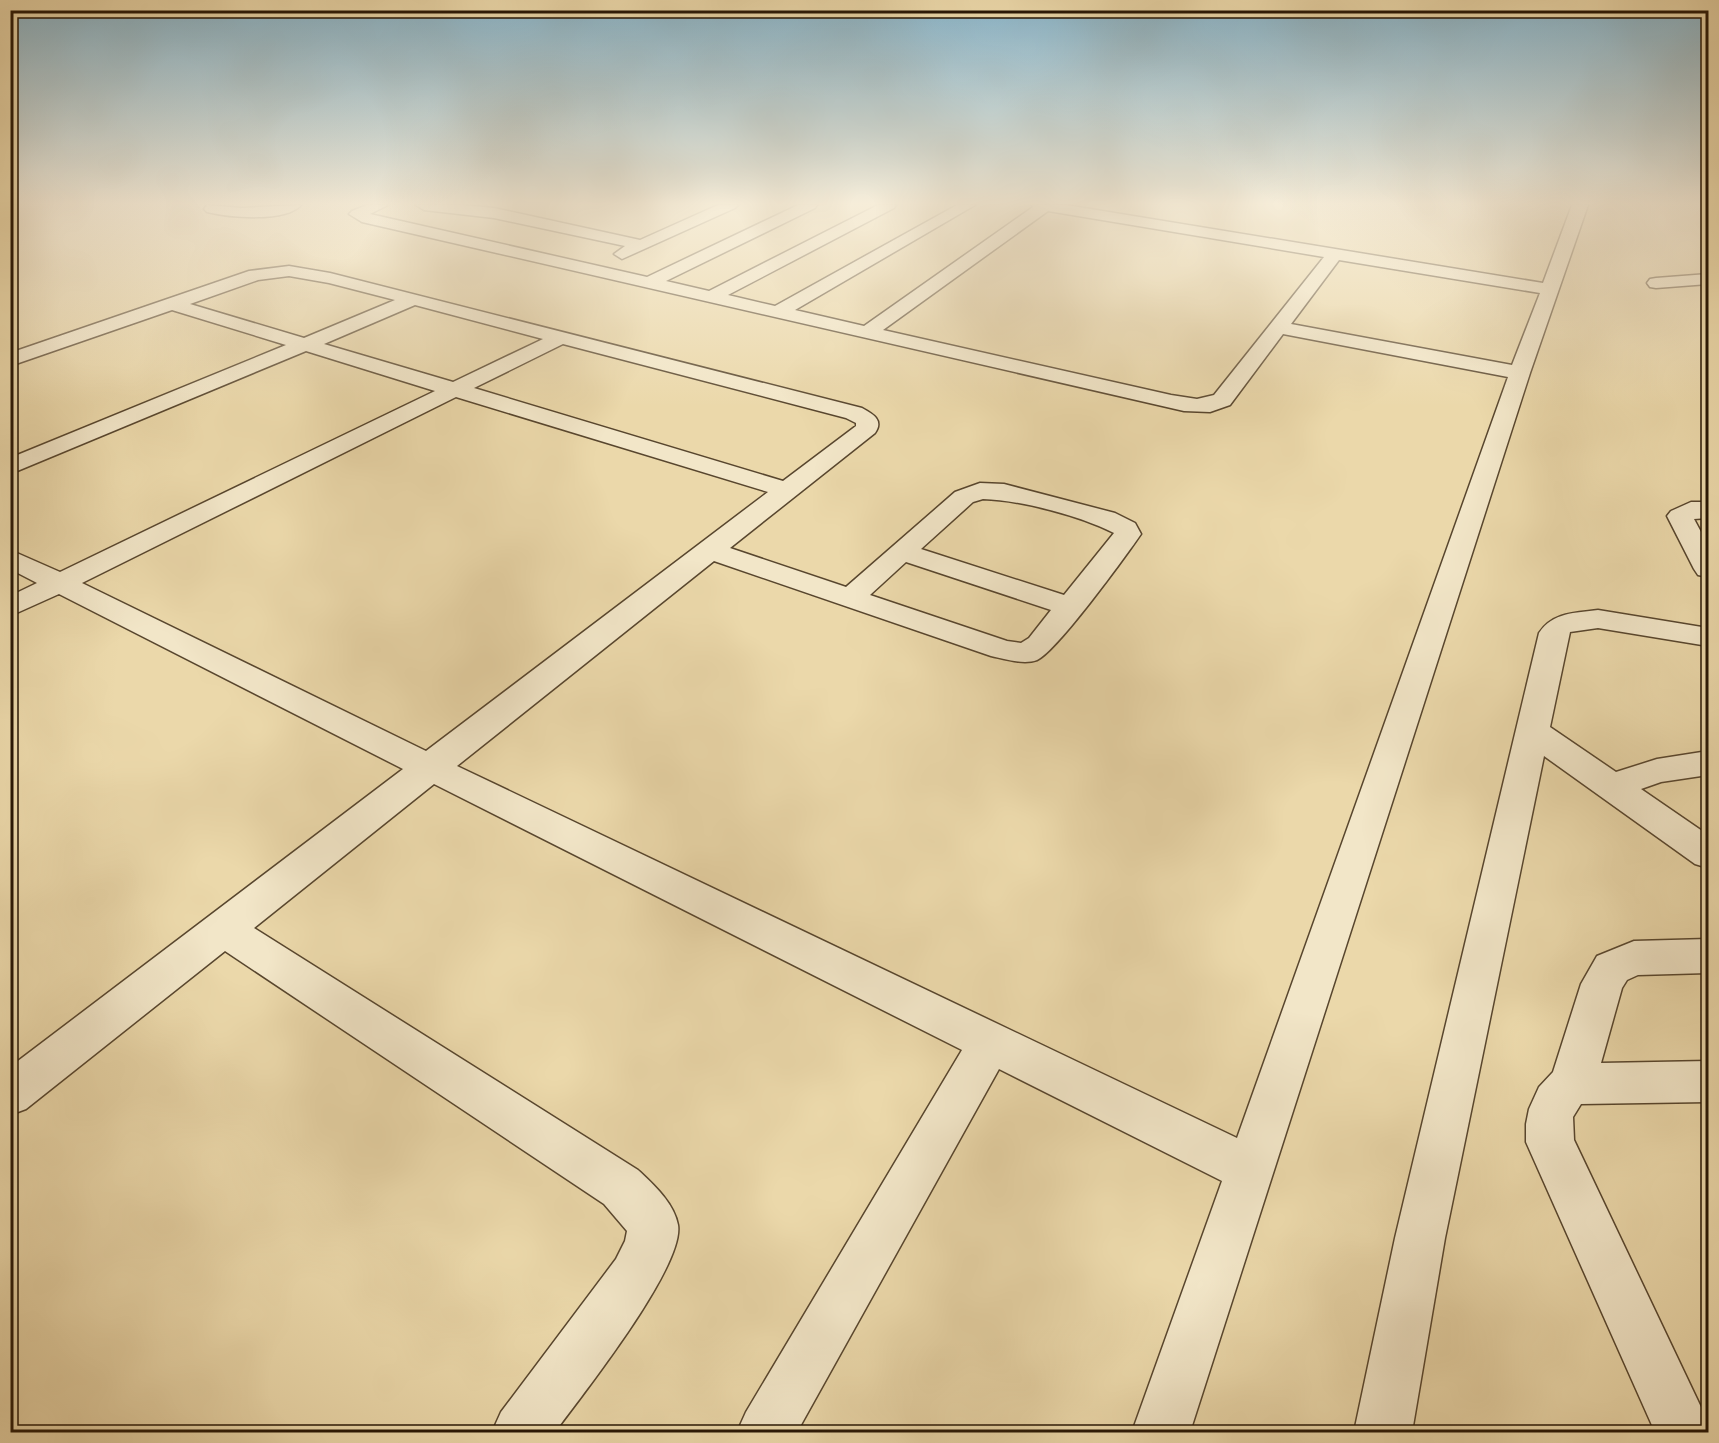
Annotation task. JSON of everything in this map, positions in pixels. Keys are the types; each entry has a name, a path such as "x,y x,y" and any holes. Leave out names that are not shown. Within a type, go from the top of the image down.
{"street":[{"path":"10,360 255,275 278,272"},
{"path":"10,1094 789,491 867,428 867,420 854,413 414,299 302,272"},
{"path":"603,272 1171,402 1204,406 1222,400 1321,272"},
{"path":"648,283 670,272"},
{"path":"711,297 759,272"},
{"path":"778,312 848,272"},
{"path":"868,332 950,272"},
{"path":"1447,272 1548,289"},
{"path":"1161,1432 1554,272"},
{"path":"1656,283 1708,279"},
{"path":"10,467 414,299"},
{"path":"172,304 789,491"},
{"path":"1281,323 1521,368"},
{"path":"10,607 562,337"},
{"path":"711,551 850,598 1017,653 1027,653 1034,650 1128,534 1126,529 1118,524 1004,492 980,491 964,497 850,598"},
{"path":"1708,510 1691,510 1680,516 1708,569"},
{"path":"902,552 1070,607"},
{"path":"10,558 431,768 1251,1170"},
{"path":"1383,1432 1420,1238 1554,633 1560,626 1576,620 1598,619 1708,637"},
{"path":"1532,731 1708,854"},
{"path":"1612,786 1657,771 1708,763"},
{"path":"224,929 621,1187 640,1206 652,1226 650,1248 634,1276 521,1432"},
{"path":"1684,1432 1550,1142 1548,1126 1550,1113 1558,1096 1572,1084 1602,984 1612,968 1634,958 1708,956"},
{"path":"766,1432 991,1042"},
{"path":"1572,1084 1708,1082"}]}
